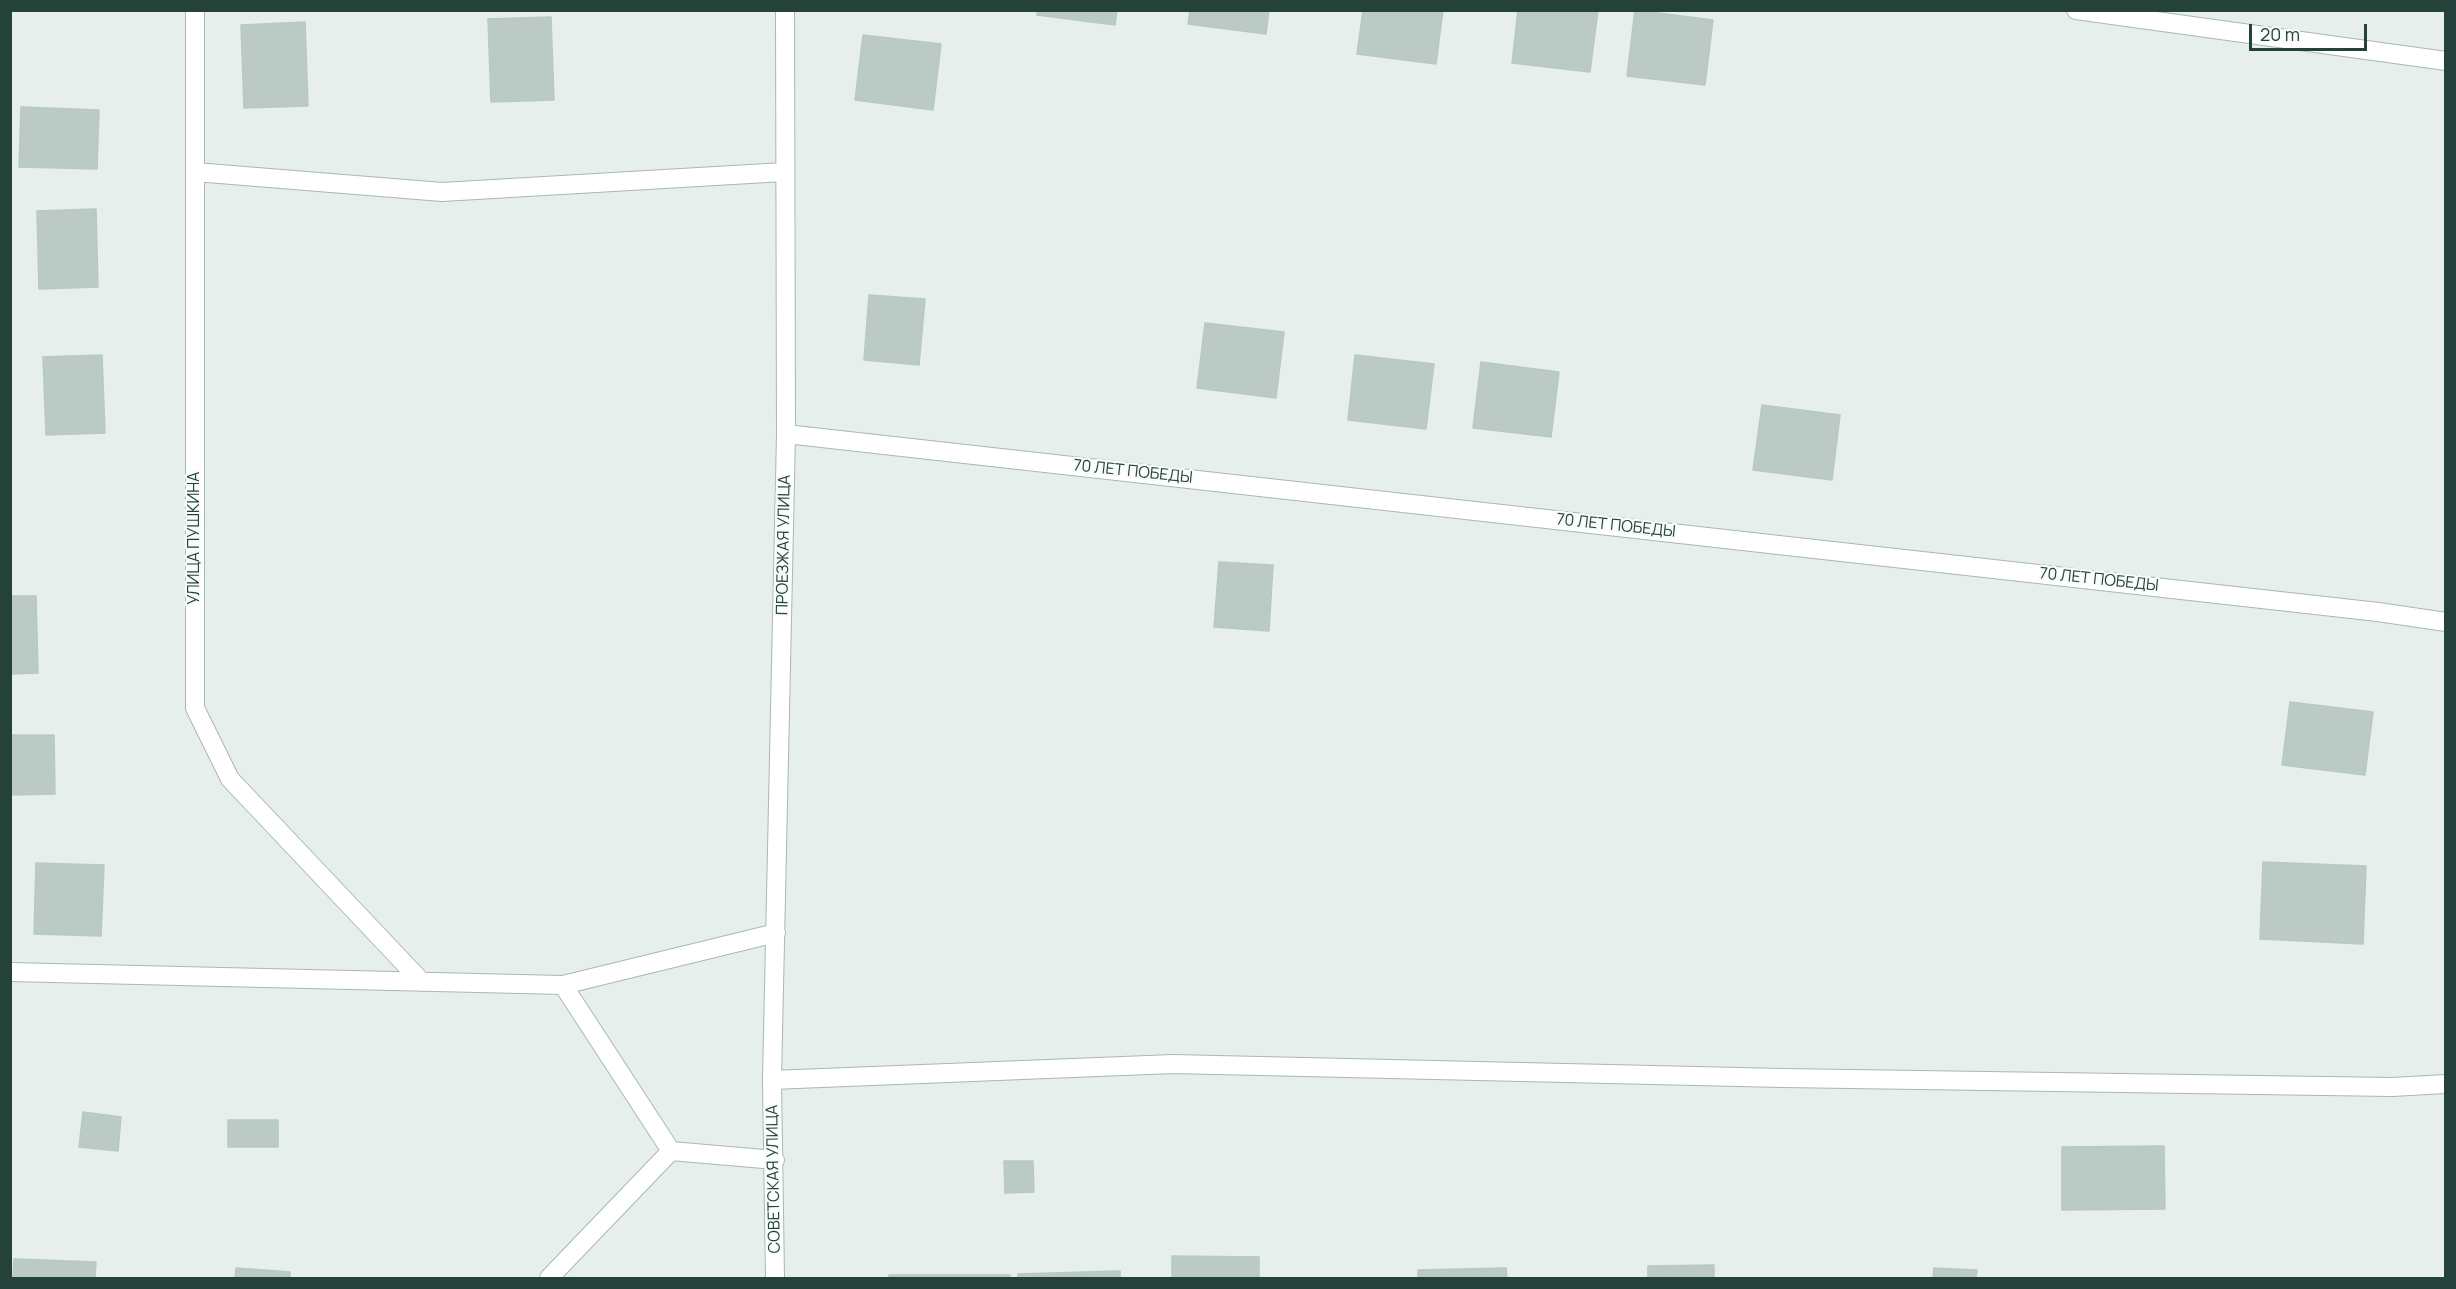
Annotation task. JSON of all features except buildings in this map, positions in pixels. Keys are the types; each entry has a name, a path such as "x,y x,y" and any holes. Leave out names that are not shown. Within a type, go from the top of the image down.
{"street":[{"name":"УЛИЦА ПУШКИНА","path":"195,10 195,708 230,779 422,982"},
{"name":"ПРОЕЗЖАЯ УЛИЦА","path":"772,1080 786,434 784,10"},
{"path":"2076,10 2445,61"},
{"path":"195,172 442,192 784,172"},
{"name":"70 ЛЕТ ПОБЕДЫ","path":"786,434 2366,610 2445,622"},
{"path":"10,972 563,986 776,933"},
{"path":"563,986 671,1151"},
{"path":"772,1080 1173,1064 1784,1078 2392,1087 2445,1084"},
{"name":"СОВЕТСКАЯ УЛИЦА","path":"772,1080 775,1278"},
{"path":"671,1151 775,1160"},
{"path":"549,1278 671,1151"}]}
